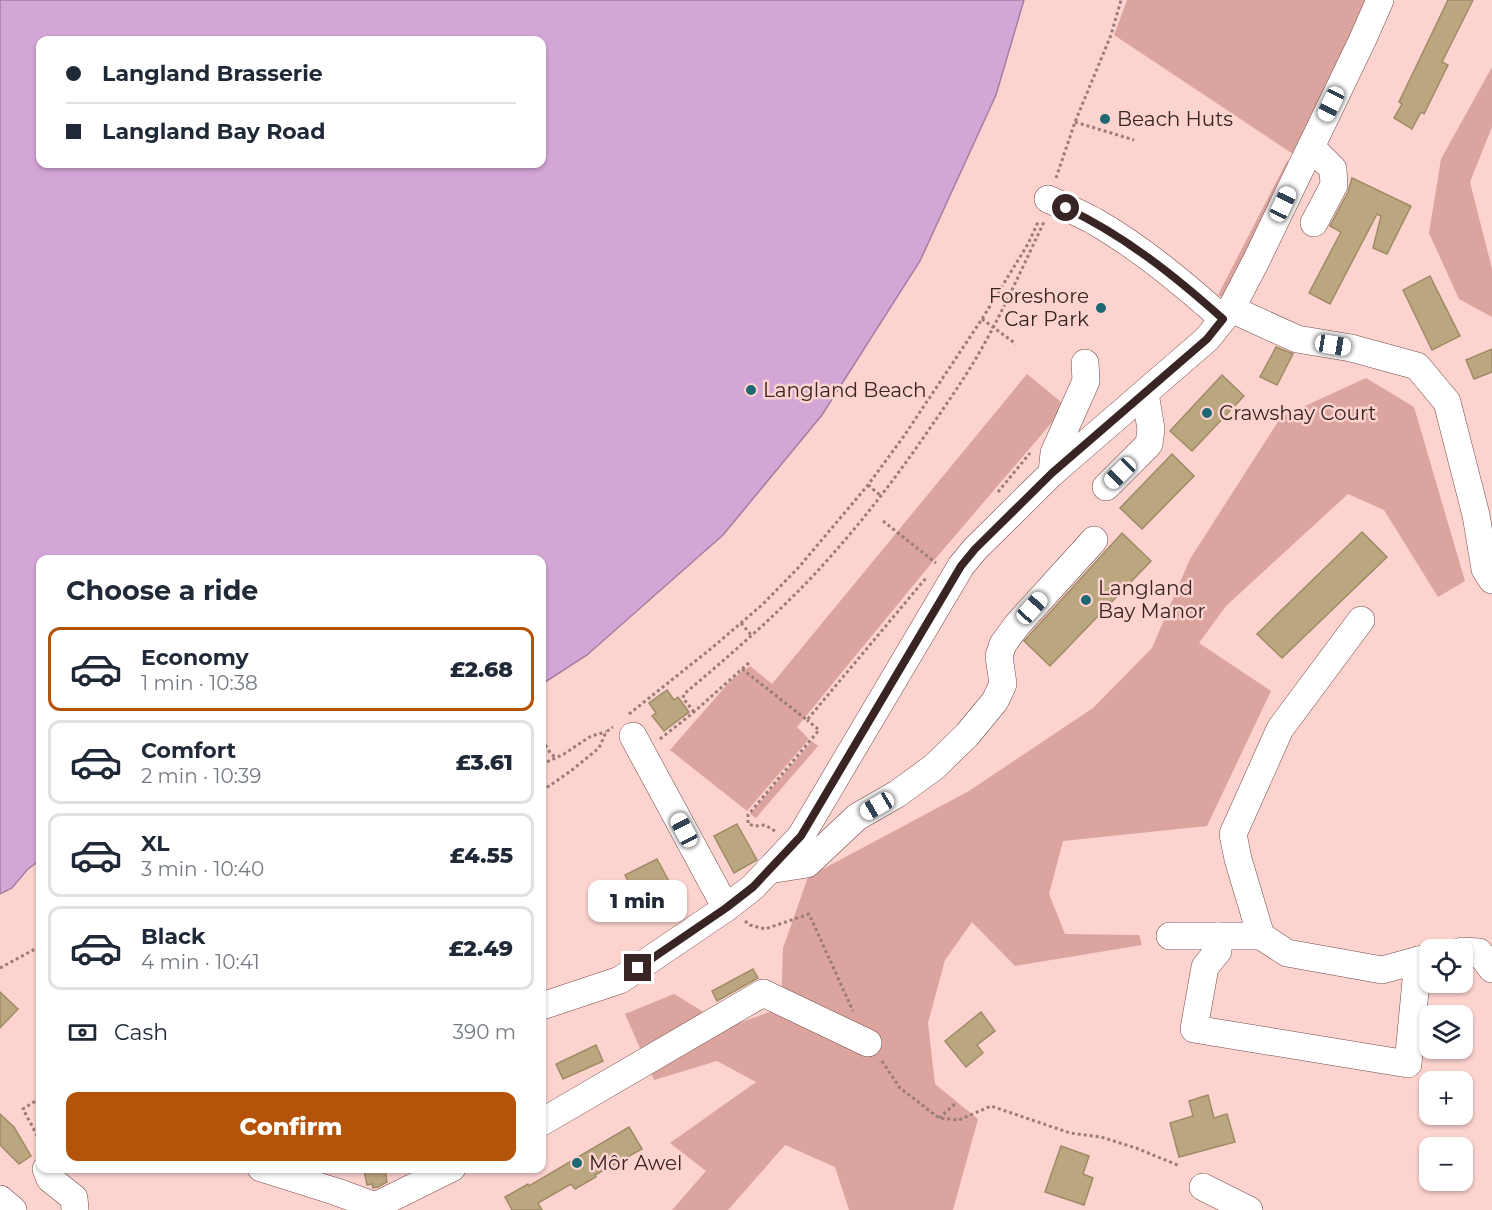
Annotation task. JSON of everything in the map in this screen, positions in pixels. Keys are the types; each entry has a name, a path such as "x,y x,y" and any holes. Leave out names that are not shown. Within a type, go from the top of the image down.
{"street":[{"path":"546,1005 620,980 753,887 801,836 961,566 975,549 1052,473 1207,339 1227,314 1256,261 1380,0"},
{"path":"1311,147 1333,169 1334,185 1314,223"},
{"path":"1048,207 1094,222 1146,255 1227,314 1297,339 1351,348 1417,366 1447,402 1476,515 1485,569 1492,580"},
{"path":"1052,473 1054,453 1086,381 1085,363"},
{"path":"1106,487 1149,444 1151,429 1145,393"},
{"path":"770,870 807,864 857,817 897,794 934,767 967,735 995,701 1003,684 999,656 1003,644 1017,625 1094,540"},
{"path":"1261,936 1233,834 1281,729 1361,620"},
{"path":"628,734 726,908"},
{"path":"1170,936 1261,936 1287,953 1382,970 1419,960"},
{"path":"1218,936 1218,951 1205,967 1194,1029 1408,1064 1419,992"},
{"path":"1473,952 1479,952 1492,969"},
{"path":"546,1120 763,993 875,1052"},
{"path":"48,1173 50,1179 74,1198 75,1210"},
{"path":"277,1173 337,1192 377,1208 443,1173"},
{"path":"1203,1187 1249,1210"}],"path":[{"path":"694,712 683,698 684,694 811,578 881,496 958,389 994,327 1048,207 1075,122 1111,34 1121,0"},
{"path":"1075,122 1134,140"},
{"path":"628,734 799,567 868,485 904,436 982,319 1048,207"},
{"path":"982,319 1016,344"},
{"path":"998,491 1036,446"},
{"path":"868,485 881,496"},
{"path":"883,520 937,564"},
{"path":"807,720 930,573"},
{"path":"741,623 751,635"},
{"path":"547,762 556,759 591,736 606,732 628,734 694,712 750,662"},
{"path":"742,669 819,730 748,814 748,824 765,825 779,833"},
{"path":"546,788 599,748 606,732"},
{"path":"546,746 556,759"},
{"path":"750,924 765,929 809,914 853,1011"},
{"path":"0,968 36,949"},
{"path":"875,1052 900,1088 939,1118 959,1120 991,1106 1070,1133 1101,1137 1136,1148 1180,1166"},
{"path":"36,1101 23,1109 36,1133"},
{"path":"939,1118 956,1103"}],"shaded area":[{"path":"0,0 1024,0 996,95 920,261 822,415 723,535 587,655 546,681 546,555 36,555 36,863 12,888 0,894"},
{"path":"1127,0 1366,0 1296,156 1114,35"},
{"path":"1492,67 1492,127 1470,182 1492,269 1492,317 1459,299 1429,233 1441,159"},
{"path":"1287,161 1293,164 1226,299 1218,295"},
{"path":"1027,374 1066,406 930,565 797,727 809,739 747,811 670,750 731,680 750,666 772,684"},
{"path":"1366,378 1414,407 1465,581 1438,597 1384,510 1348,494 1226,606 1199,643 1271,691 1207,826 1063,841 1049,894 1065,934 1139,935 1142,945 1015,966 972,922 945,960 928,1023 935,1084 978,1119 953,1210 849,1210 835,1167 785,1145 728,1210 672,1210 706,1171 670,1143 756,1082 717,1061 654,1080 625,1014 674,994 728,1027 781,1008 783,948 808,877 969,791 1093,708 1152,648 1190,559 1281,417"},
{"path":"812,741 818,746 756,818 750,814"}],"building":[{"path":"1448,0 1473,0 1442,62 1448,65 1424,114 1421,112 1412,129 1394,118 1402,104 1399,102"},
{"path":"1352,178 1411,206 1387,254 1373,248 1381,216 1377,214 1330,304 1309,293 1341,232 1330,226 1348,192"},
{"path":"1430,276 1460,336 1432,350 1403,290"},
{"path":"1276,347 1293,354 1277,385 1260,377"},
{"path":"1492,349 1492,372 1474,379 1466,360"},
{"name":"Crawshay Court","path":"1222,375 1244,396 1192,451 1170,431"},
{"name":"Crawshay Court","path":"1172,454 1194,476 1142,529 1120,508"},
{"path":"1362,532 1387,557 1282,658 1257,634"},
{"name":"Langland Bay Manor","path":"1122,533 1151,561 1050,666 1024,641"},
{"path":"667,690 674,700 678,697 689,712 664,731 652,716 656,713 649,703"},
{"path":"737,824 757,860 734,873 714,836"},
{"path":"657,859 678,898 646,915 625,875"},
{"path":"753,969 758,978 717,1001 712,991"},
{"path":"0,992 18,1009 0,1028"},
{"path":"981,1012 995,1031 977,1045 983,1053 966,1067 945,1041"},
{"path":"596,1045 603,1061 563,1079 556,1064"},
{"path":"1208,1095 1214,1118 1227,1114 1235,1142 1179,1157 1170,1123 1193,1116 1189,1101"},
{"path":"0,1114 14,1127 31,1156 19,1164 0,1145"},
{"path":"629,1127 642,1149 575,1189 571,1184 538,1203 542,1210 512,1210 505,1197 528,1184 529,1186"},
{"path":"1061,1146 1089,1156 1083,1174 1093,1178 1084,1205 1045,1192"},
{"path":"365,1173 386,1173 387,1182 373,1188 372,1184 367,1185"}],"place":[{"name":"Beach Huts","path":"1105,119"},
{"name":"Foreshore Car Park","path":"1101,308"},
{"name":"Langland Beach","path":"751,390"},
{"name":"Crawshay Court","path":"1207,413"},
{"name":"Langland Bay Manor","path":"1086,600"},
{"name":"Môr Awel","path":"577,1163"}],"route":[{"path":"638,968 753,887 801,836 961,566 975,549 1052,473 1207,339 1223,319 1185,285 1146,255 1094,222 1066,208"}]}
